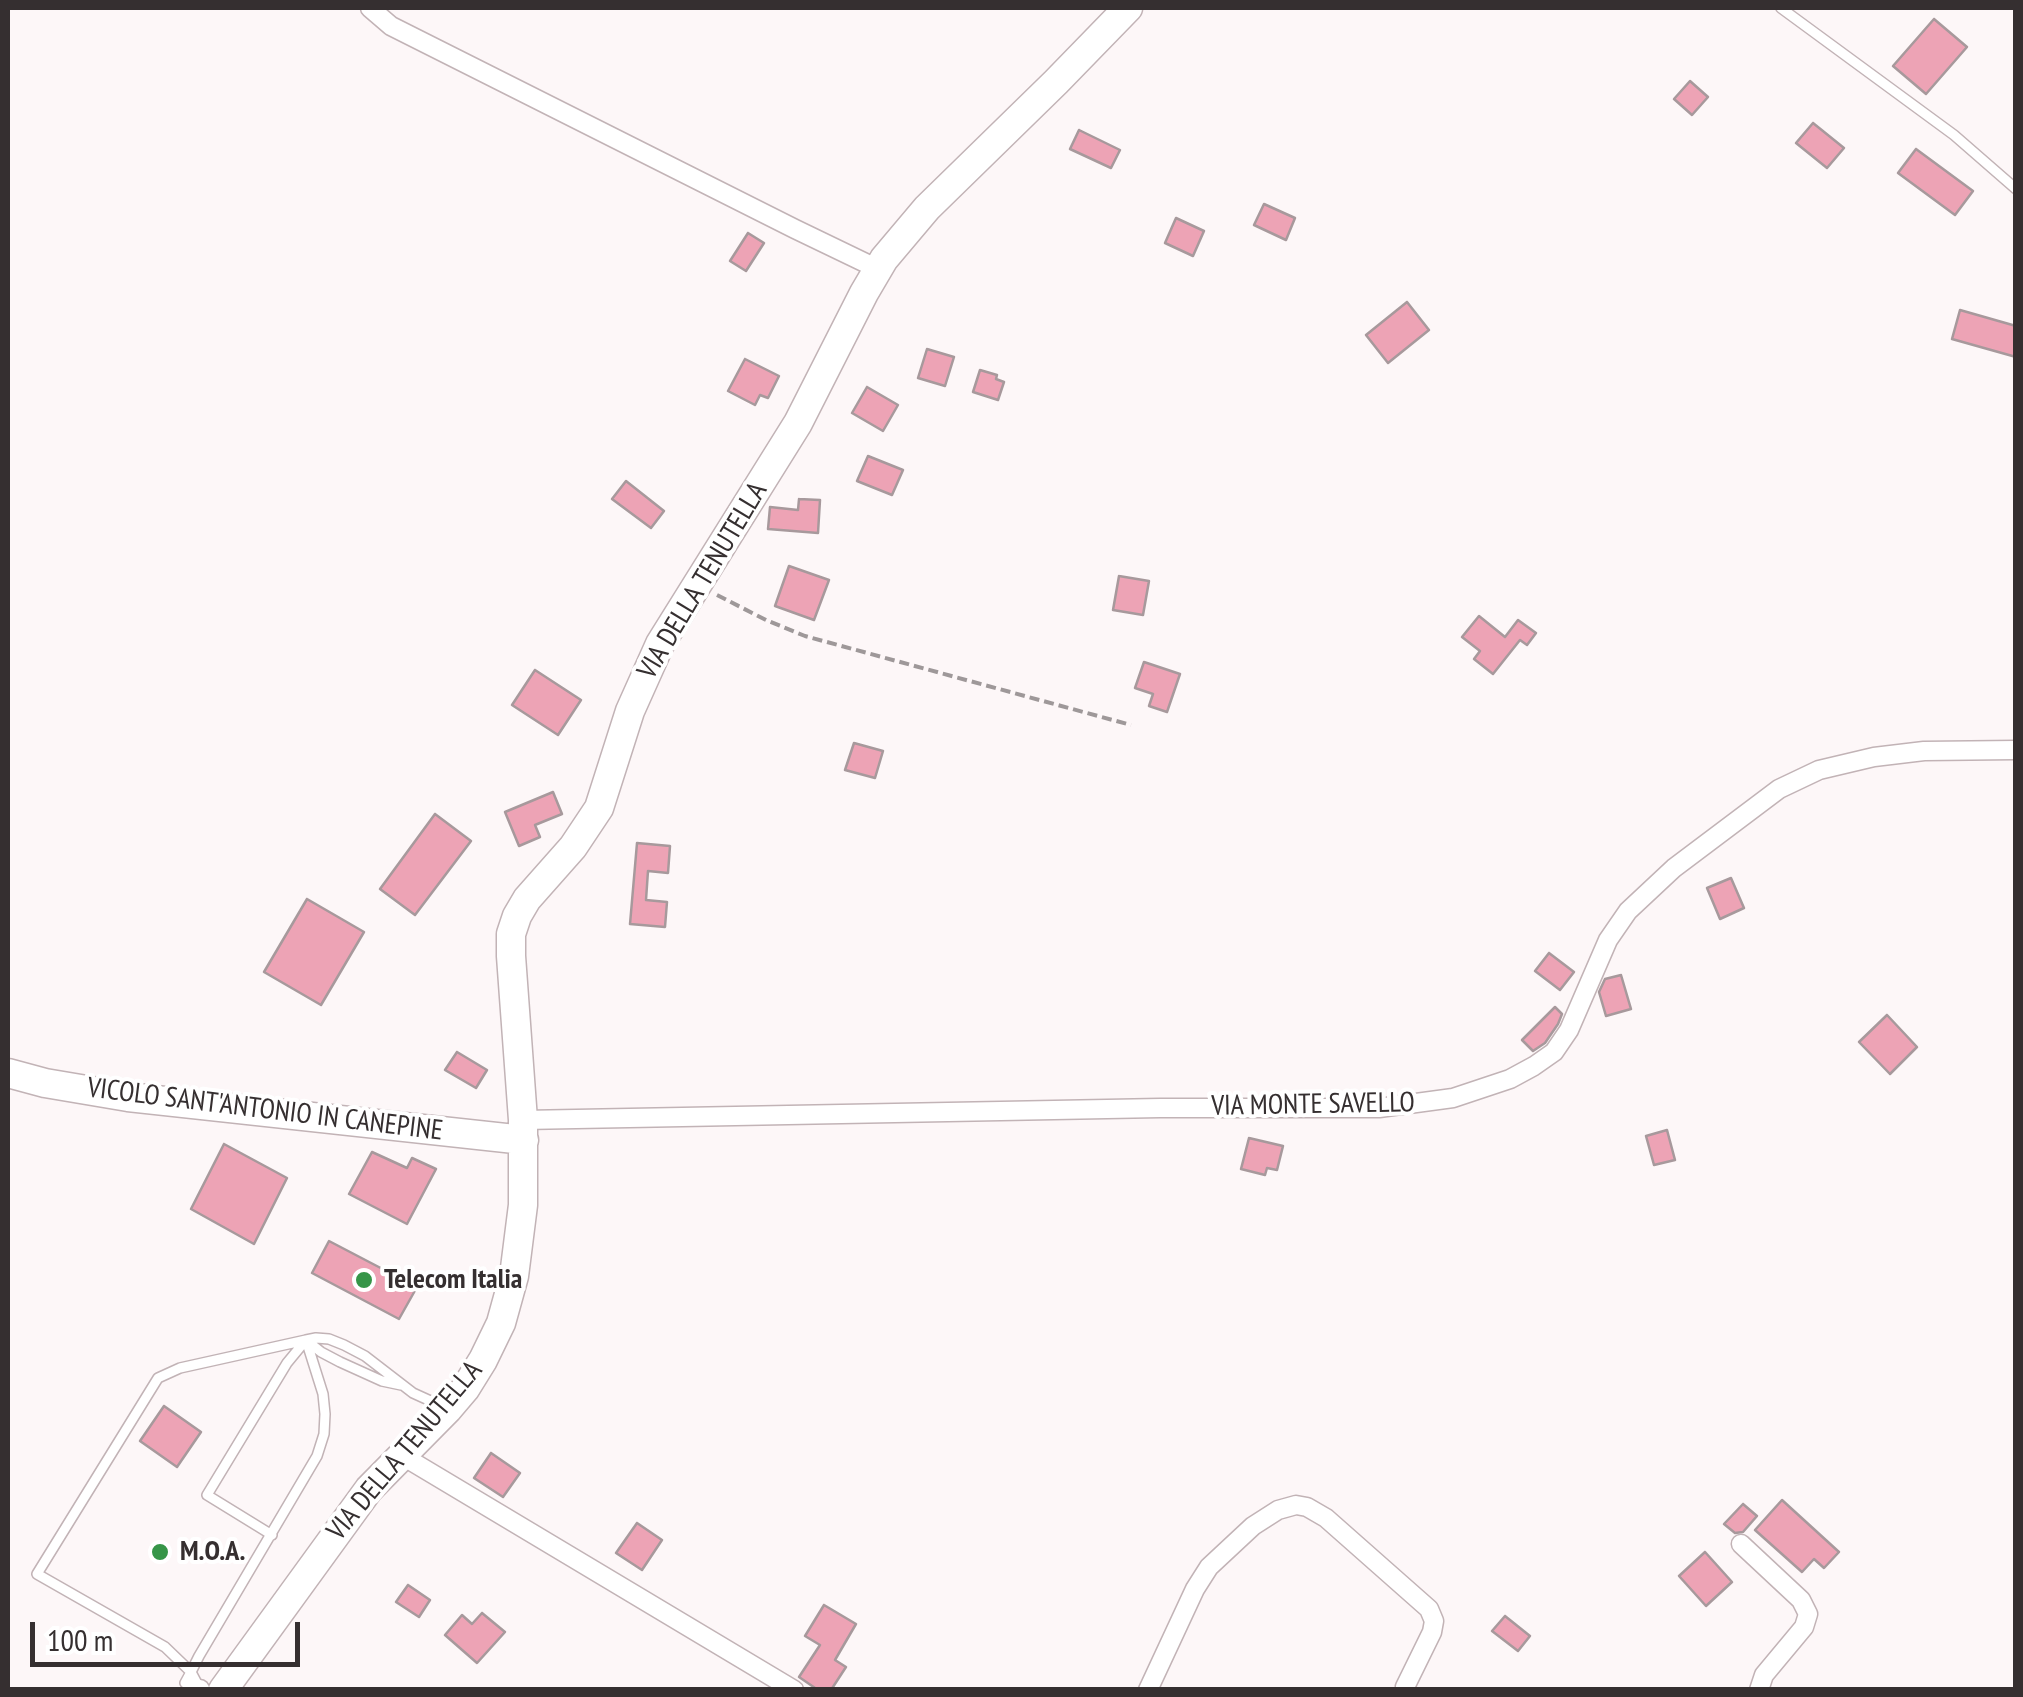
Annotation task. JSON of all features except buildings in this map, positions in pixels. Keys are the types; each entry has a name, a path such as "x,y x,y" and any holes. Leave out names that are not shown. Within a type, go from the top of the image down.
{"street":[{"path":"370,8 386,23 426,44 878,269"},
{"name":"VIA DELLA TENUTELLA","path":"222,1690 368,1490 483,1360 507,1305 522,1226 524,1130 510,940 513,926 527,899 573,847 603,800 624,727 646,672 696,584 798,424 878,269 927,208 1128,8"},
{"name":"VIA MONTE SAVELLO","path":"524,1130 1160,1108 1379,1108 1453,1098 1503,1082 1554,1052 1569,1030 1608,940 1635,902 1779,789 1819,770 1874,757 2016,750"},
{"name":"VICOLO SANT'ANTONIO IN CANEPINE","path":"8,1073 146,1099 524,1130"},
{"path":"402,1455 794,1690"},
{"path":"1148,1690 1205,1572 1253,1526 1286,1506 1296,1505 1307,1506 1336,1526 1429,1609 1434,1621 1432,1632 1405,1688"},
{"path":"1741,1544 1801,1600 1808,1614 1804,1627 1764,1675 1760,1690"}],"lane":[{"path":"1782,8 1954,135 2016,190"},
{"path":"306,1340 326,1414 318,1456 272,1535 197,1684 165,1646 37,1574 158,1378 180,1368 306,1340 316,1338 329,1339 365,1356 400,1385 442,1406"},
{"path":"306,1340 340,1362 400,1385"},
{"path":"272,1535 207,1496 287,1363 306,1340"}],"path":[{"path":"696,584 805,636 1131,724"}],"place":[{"name":"Telecom Italia","path":"364,1280"},
{"name":"M.O.A.","path":"160,1552"}]}
